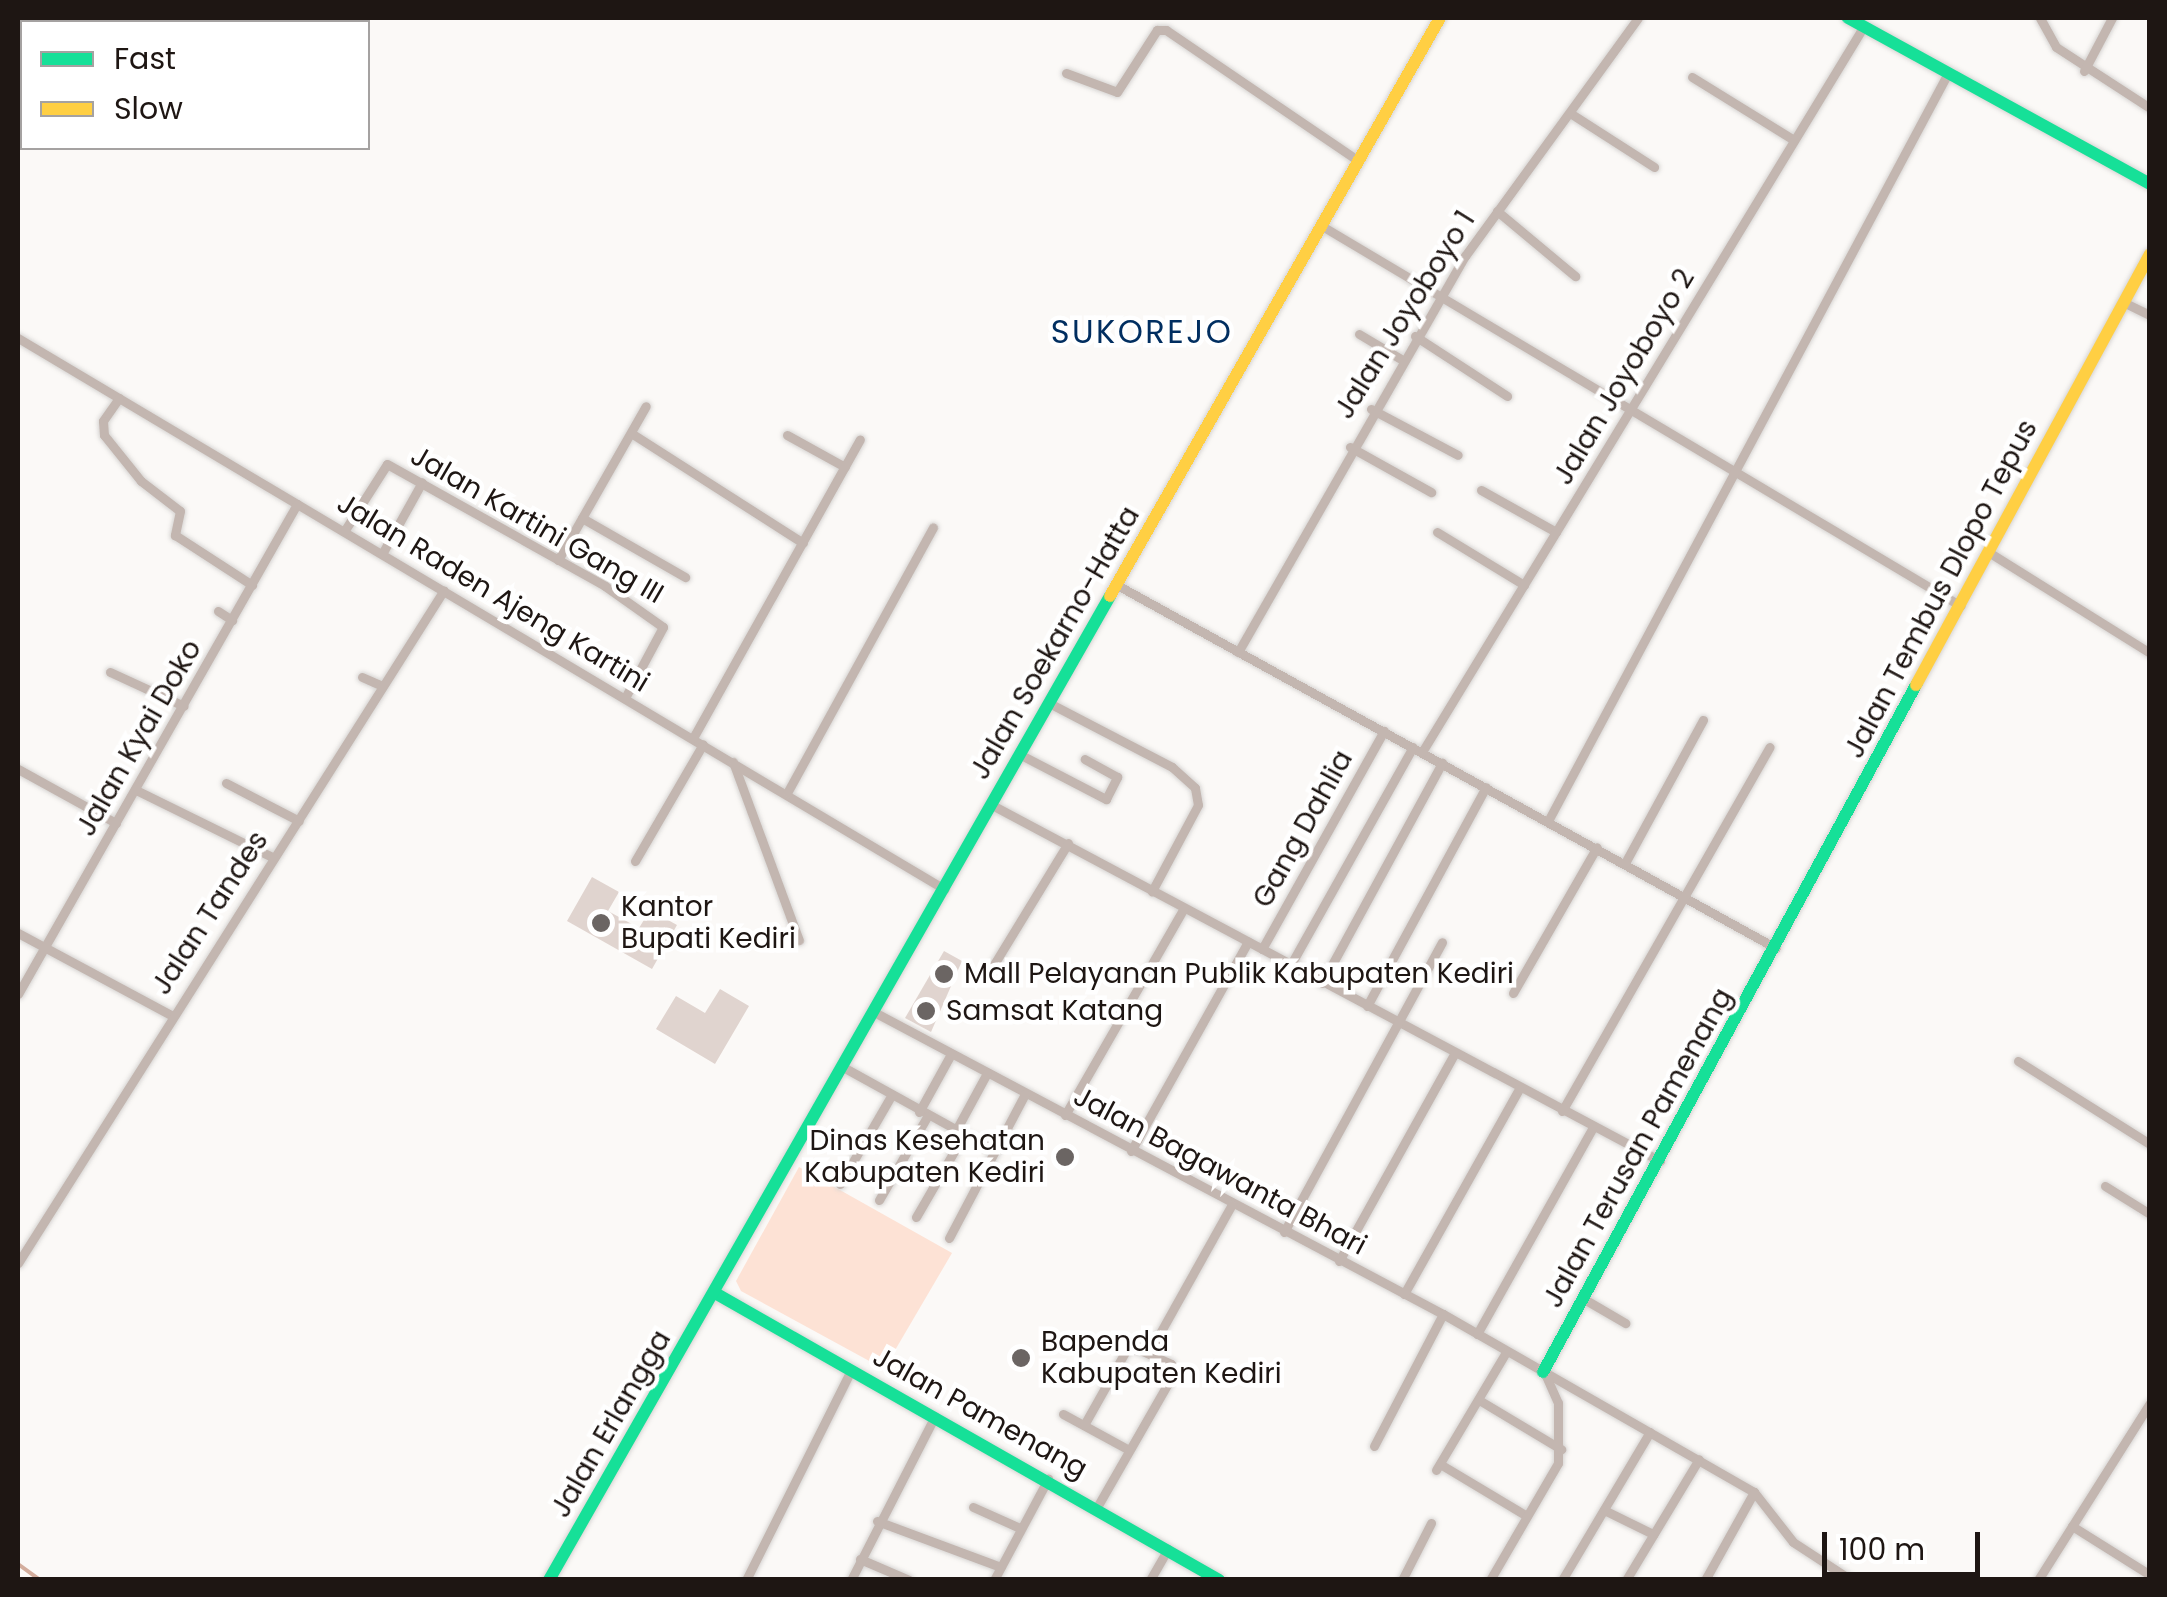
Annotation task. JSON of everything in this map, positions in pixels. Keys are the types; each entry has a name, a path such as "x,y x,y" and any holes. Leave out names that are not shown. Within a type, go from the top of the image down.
{"main road":[{"name":"Jalan Soekarno-Hatta","path":"715,1293 1440,18"},
{"path":"1848,18 2149,184"},
{"name":"Jalan Tembus Dlopo Tepus","path":"1776,948 2150,254"},
{"name":"Jalan Terusan Pamenang","path":"1544,1372 1776,948"},
{"name":"Jalan Pamenang","path":"715,1293 1048,1479 1219,1580"},
{"name":"Jalan Erlangga","path":"549,1580 715,1293"}],"street":[{"name":"Jalan Joyoboyo 1","path":"1238,652 1350,447 1440,295 1497,210 1638,18"},
{"path":"2040,18 2056,48 2084,71 2150,108"},
{"path":"2084,71 2112,18"},
{"name":"Jalan Joyoboyo 2","path":"1290,966 1418,749 1524,585 1864,26"},
{"path":"1066,73 1117,92 1157,30 1166,30 1359,161"},
{"path":"1548,821 1948,73"},
{"path":"1692,78 1794,140"},
{"path":"1570,114 1654,166"},
{"path":"1497,210 1575,276"},
{"path":"1322,226 1962,606"},
{"path":"2123,302 2150,315"},
{"path":"1359,334 1401,360"},
{"path":"1415,336 1508,396"},
{"name":"Jalan Raden Ajeng Kartini","path":"18,338 944,889"},
{"path":"119,398 103,421 104,435 141,481 180,511 175,535 252,584"},
{"path":"558,560 646,406"},
{"path":"1372,409 1458,454"},
{"path":"631,433 803,543"},
{"path":"787,435 844,467"},
{"path":"636,861 860,439"},
{"path":"1350,447 1431,492"},
{"name":"Jalan Kartini Gang III","path":"344,530 384,464 558,560 660,623 626,698"},
{"path":"382,554 422,482"},
{"path":"1481,490 1556,532"},
{"name":"Jalan Kyai Doko","path":"18,994 298,504"},
{"path":"582,518 685,578"},
{"path":"787,793 933,528"},
{"path":"1437,532 1524,585"},
{"path":"1990,553 2150,653"},
{"path":"1116,585 1776,948"},
{"name":"Jalan Tandes","path":"18,1263 171,1014 299,821 444,590"},
{"path":"218,612 232,620"},
{"path":"110,672 184,706"},
{"path":"362,677 382,686"},
{"path":"1051,704 1172,768 1194,788 1198,805 1152,891"},
{"path":"1625,862 1702,720"},
{"name":"Gang Dahlia","path":"1262,949 1384,731"},
{"path":"1562,1111 1770,747"},
{"path":"1021,755 1106,799 1118,777 1086,759"},
{"path":"734,762 799,940"},
{"path":"1322,983 1442,763"},
{"path":"18,769 116,823"},
{"path":"226,783 299,821"},
{"path":"1367,1006 1486,786"},
{"path":"136,790 272,857"},
{"path":"992,805 1660,1161"},
{"path":"993,966 1068,843"},
{"path":"1513,993 1597,847"},
{"path":"1065,1115 1184,908"},
{"path":"18,933 171,1014"},
{"path":"1131,1151 1248,942"},
{"path":"1284,1232 1442,942"},
{"name":"Jalan Bagawanta Bhari","path":"874,1012 1443,1314 1754,1492"},
{"path":"1338,1261 1455,1052"},
{"path":"878,1200 951,1054"},
{"path":"2018,1061 2150,1144"},
{"path":"843,1067 995,1152"},
{"path":"916,1217 987,1073"},
{"path":"1404,1294 1519,1089"},
{"path":"949,1238 1025,1094"},
{"path":"840,1184 892,1096"},
{"path":"1477,1334 1592,1127"},
{"path":"2104,1186 2150,1214"},
{"path":"1150,1351 1232,1204"},
{"path":"18,1241 28,1247"},
{"path":"1584,1299 1625,1323"},
{"path":"1374,1446 1443,1314"},
{"path":"1084,1425 1125,1349 1150,1351 1172,1372 1097,1507"},
{"path":"1506,1352 1438,1467 1527,1516"},
{"path":"748,1579 851,1370"},
{"path":"1490,1580 1562,1450 1558,1403 1544,1372"},
{"path":"1479,1400 1562,1450"},
{"path":"2038,1580 2150,1403"},
{"path":"1063,1414 1130,1450"},
{"path":"851,1580 877,1521 935,1416"},
{"path":"1562,1580 1650,1432"},
{"path":"1626,1580 1700,1459"},
{"path":"994,1580 1048,1479"},
{"path":"1705,1580 1754,1492 1793,1542 1851,1580"},
{"path":"973,1508 1020,1528"},
{"path":"1604,1510 1654,1534"},
{"path":"877,1521 1000,1567"},
{"path":"1402,1580 1431,1523"},
{"path":"2072,1526 2150,1575"},
{"path":"1150,1580 1168,1549"},
{"path":"860,1559 909,1580"}],"shaded area":[{"path":"799,1167 952,1253 884,1369 741,1291 736,1281"}],"building":[{"name":"Kantor Bupati Kediri","path":"592,877 619,892 608,911 639,928 650,910 677,925 652,969 567,921"},
{"path":"944,951 962,961 931,1032 905,1018"},
{"path":"720,989 749,1006 715,1064 656,1029 676,996 705,1013"}],"waterway":[{"path":"18,1564 40,1580"}],"traffic: fast":[{"path":"1848,18 2150,184"},
{"path":"549,1580 1110,596"},
{"path":"1543,1372 1916,685"},
{"path":"715,1293 1219,1580"}],"traffic: slow":[{"path":"1110,596 1440,18"},
{"path":"1916,685 2150,254"}],"place":[{"name":"Kantor Bupati Kediri","path":"601,923"},
{"name":"Mall Pelayanan Publik Kabupaten Kediri","path":"944,974"},
{"name":"Samsat Katang","path":"926,1011"},
{"name":"Dinas Kesehatan Kabupaten Kediri","path":"1065,1157"},
{"name":"Bapenda Kabupaten Kediri","path":"1021,1358"}],"district":[{"name":"SUKOREJO","path":"1142,332"}]}
